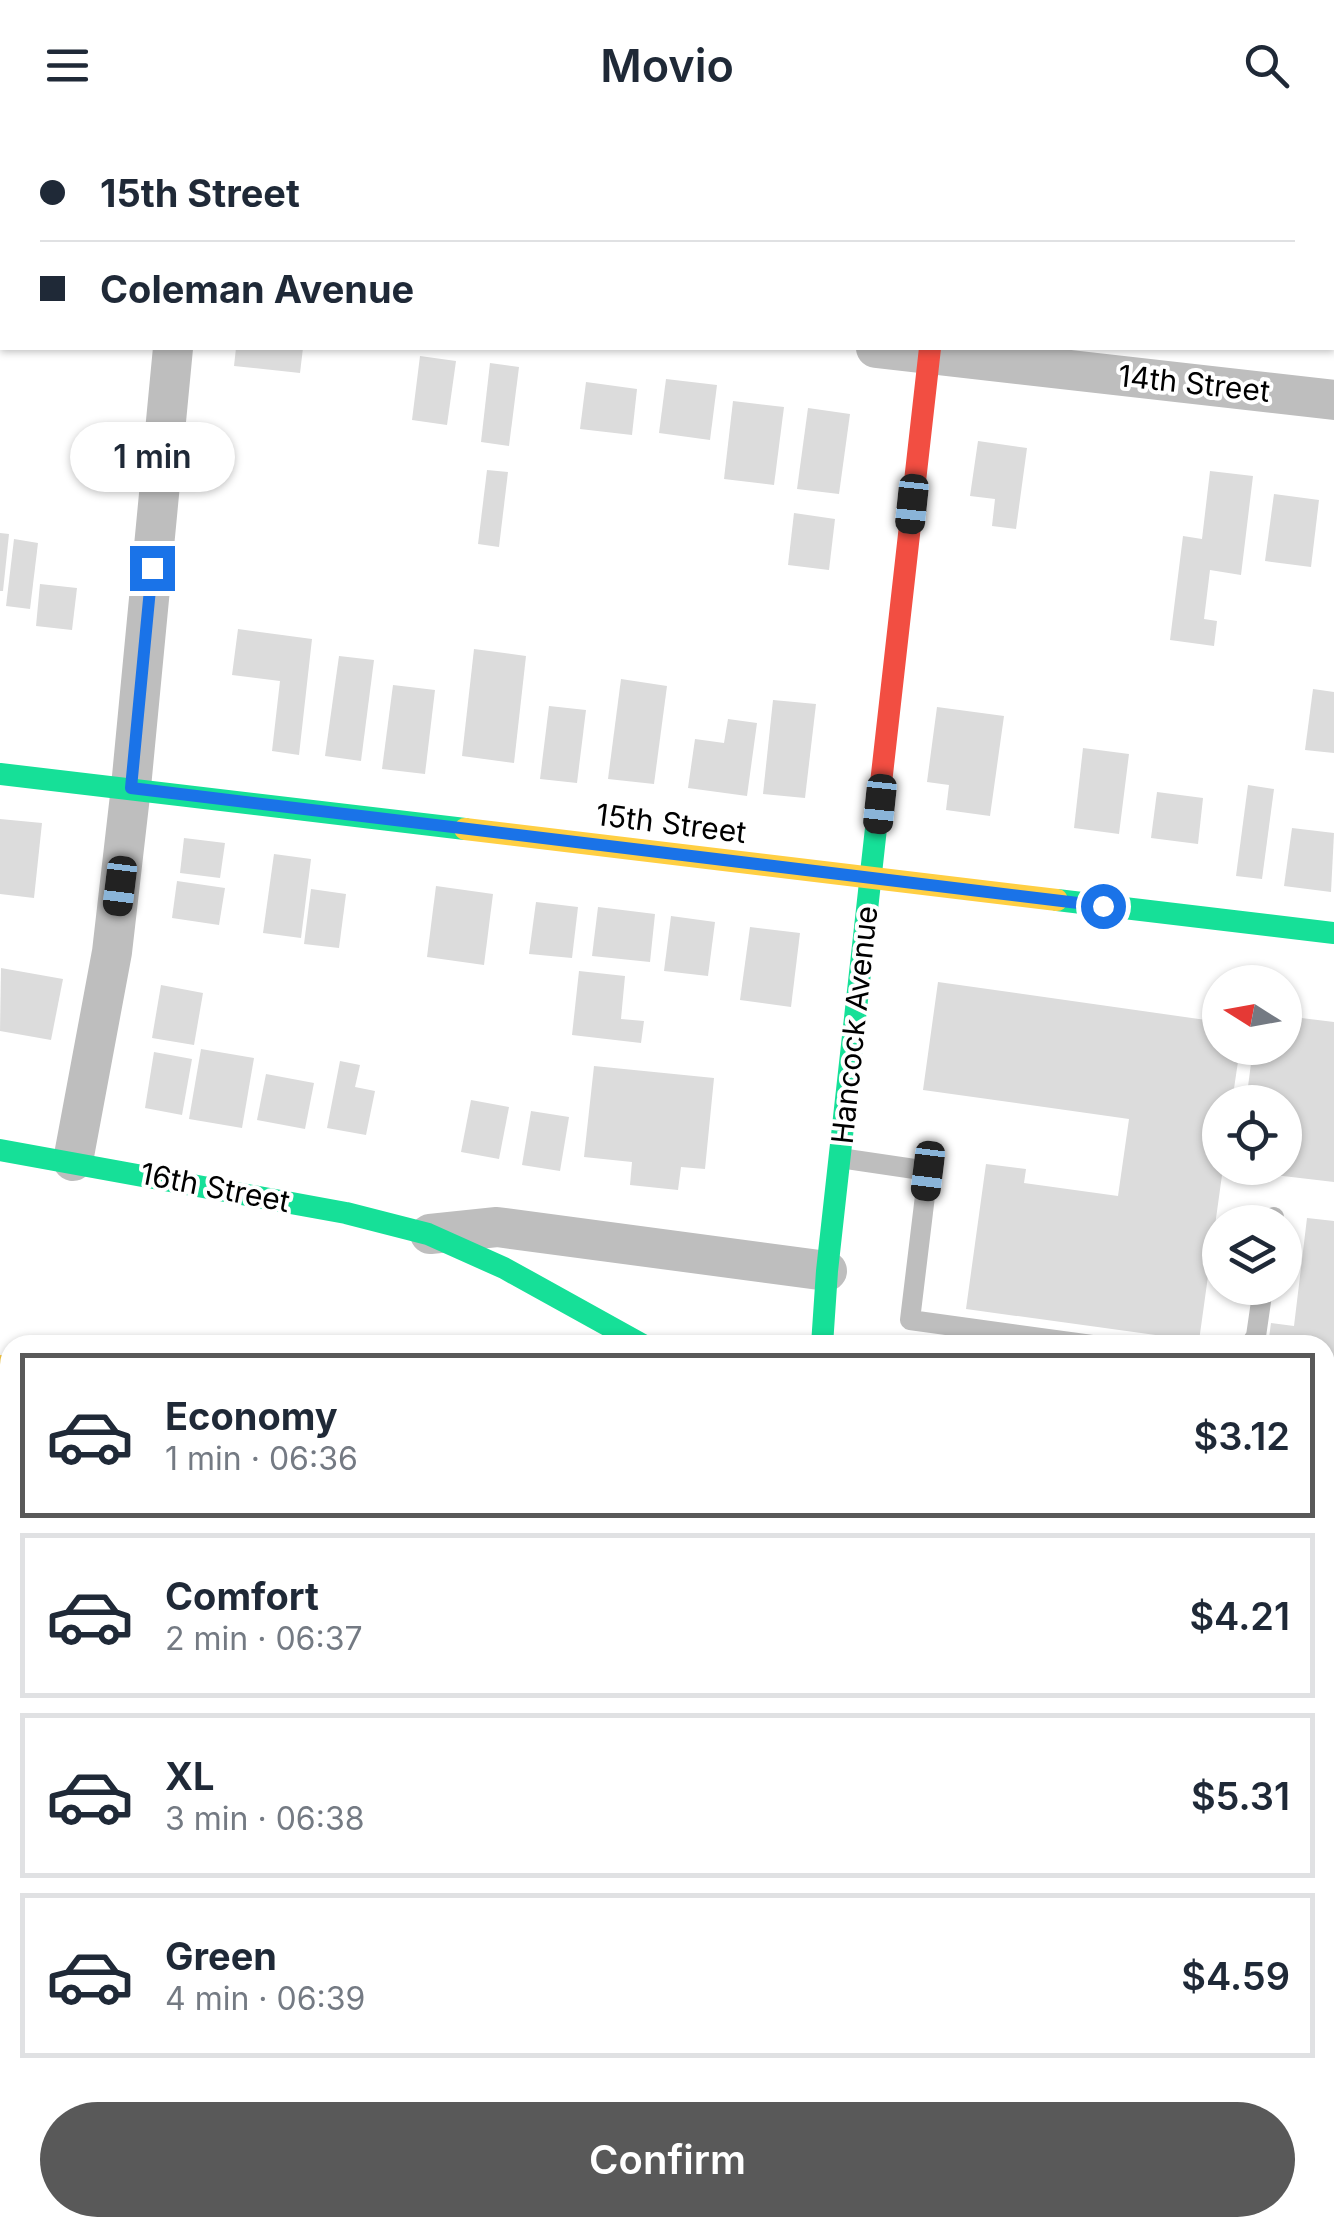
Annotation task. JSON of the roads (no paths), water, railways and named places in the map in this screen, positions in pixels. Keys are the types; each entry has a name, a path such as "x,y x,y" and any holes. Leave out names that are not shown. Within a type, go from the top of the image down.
{"main road":[{"name":"Hancock Avenue","path":"823,1335 930,351"},
{"name":"15th Street","path":"0,774 1334,933"},
{"name":"16th Street","path":"0,1150 346,1213 428,1234 504,1268 624,1335"}],"street":[{"path":"73,1161 112,952 173,350"},
{"name":"14th Street","path":"930,351 1334,400"},
{"name":"16th Street","path":"428,1234 497,1227 827,1271"}],"lane":[{"path":"840,1158 928,1171 910,1320 1019,1335"},
{"path":"1256,1335 1261,1305"}]}
